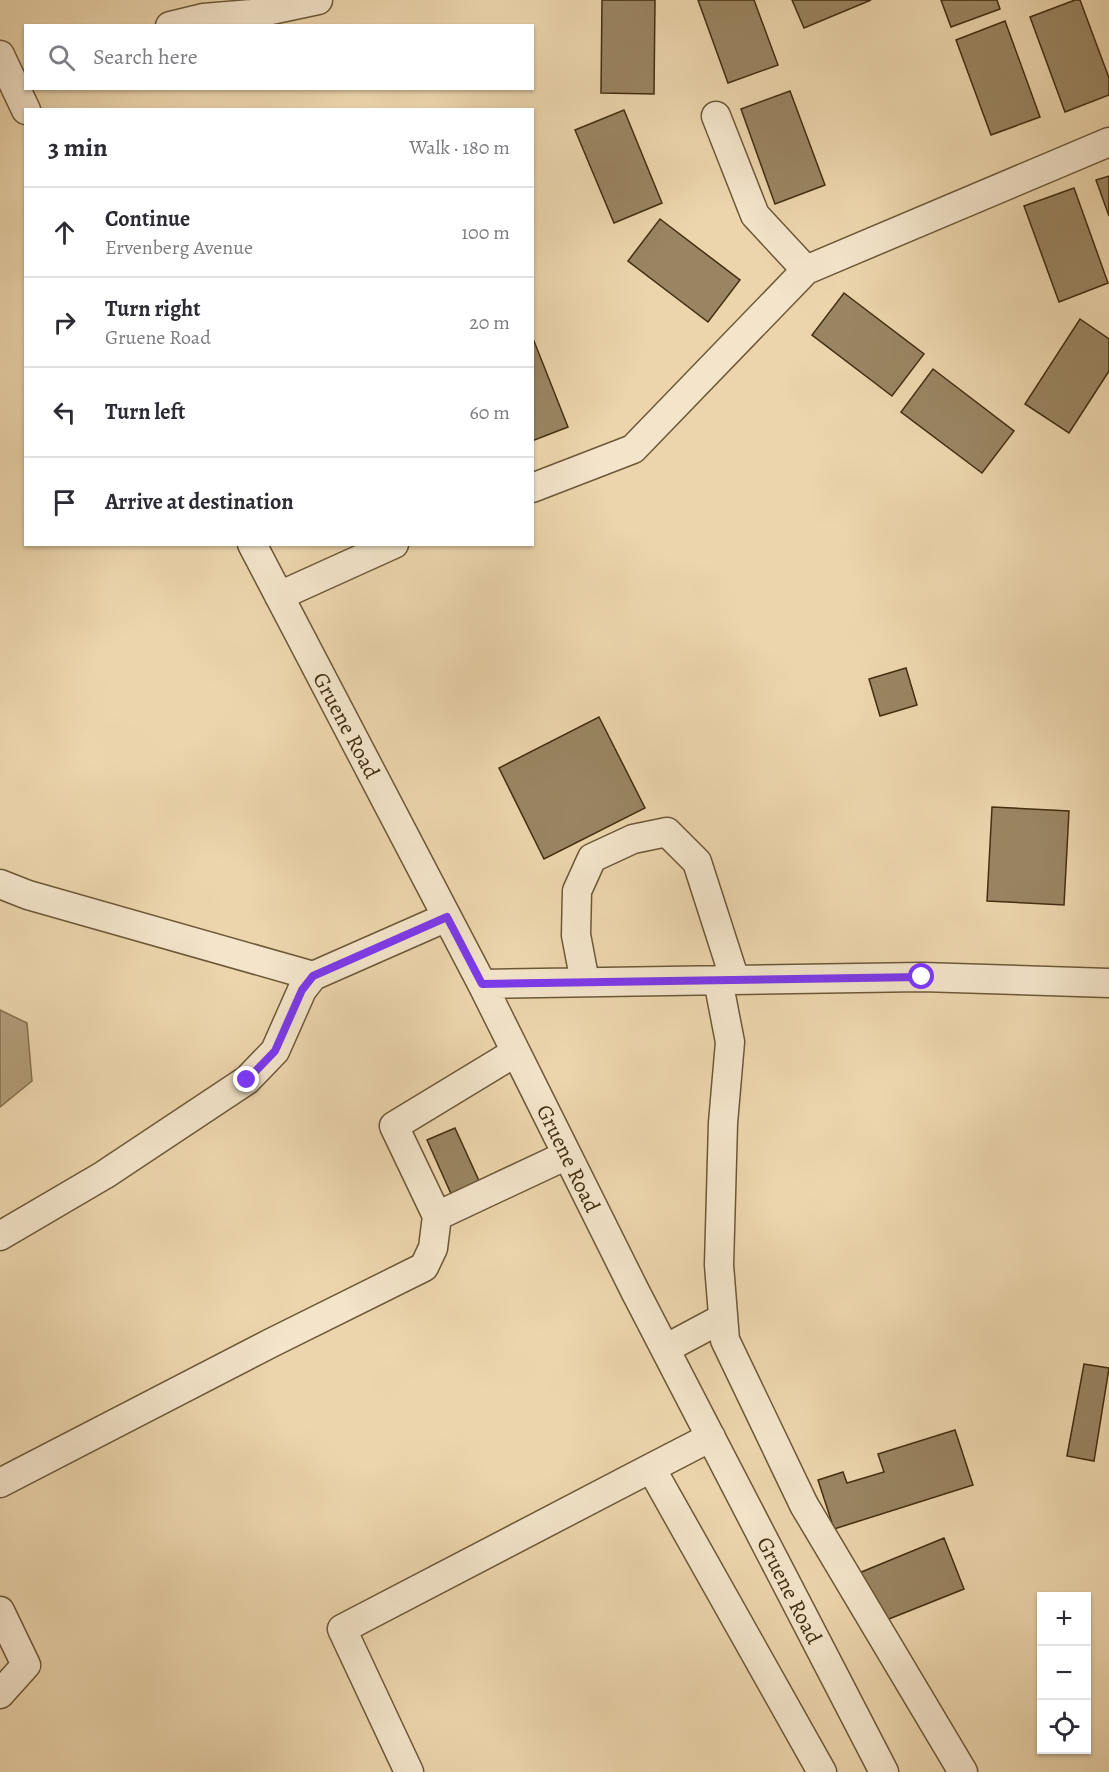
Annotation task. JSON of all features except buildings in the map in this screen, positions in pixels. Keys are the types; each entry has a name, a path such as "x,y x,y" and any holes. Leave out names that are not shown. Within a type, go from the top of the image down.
{"street":[{"path":"174,24 207,9 252,14 318,0"},
{"path":"12,67 25,108"},
{"path":"716,116 755,215 806,270"},
{"path":"534,487 633,449 806,270 1109,142"},
{"name":"Gruene Road","path":"253,546 482,984 665,1349 884,1772"},
{"path":"279,596 390,546"},
{"path":"585,982 576,935 577,891 592,858 633,839 667,832 697,862 727,980 730,1042 723,1123 719,1265 725,1340 804,1505 963,1772"},
{"path":"0,884 28,895 313,976"},
{"path":"0,1236 104,1175 247,1080 275,1051 302,990 313,976 447,917"},
{"path":"482,984 922,977 1109,984"},
{"path":"0,1483 424,1267 433,1248 437,1216 394,1126 516,1052"},
{"path":"437,1216 567,1155"},
{"path":"665,1349 723,1318"},
{"path":"409,1772 342,1629 711,1437"},
{"path":"651,1468 822,1772"},
{"path":"0,1611 26,1665 0,1694"}],"shaded area":[{"path":"0,1010 27,1023 32,1081 0,1107"}],"route":[{"path":"247,1080 275,1051 302,990 313,976 447,917 482,984 922,977"}]}
